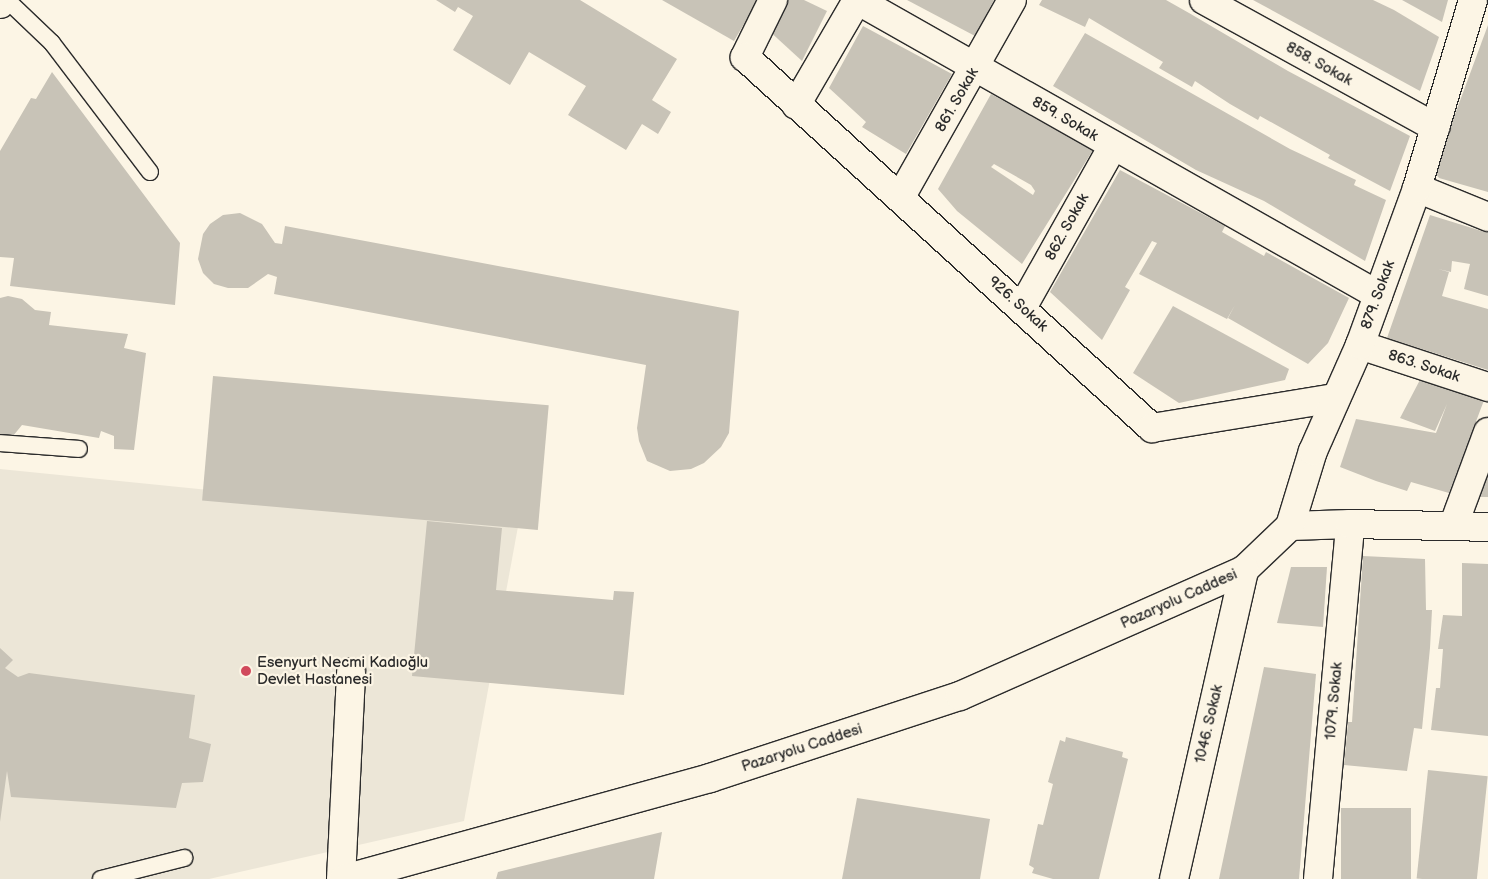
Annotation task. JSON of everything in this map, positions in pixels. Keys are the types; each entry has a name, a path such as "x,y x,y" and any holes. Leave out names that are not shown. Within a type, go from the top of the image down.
{"street":[{"path":"0,4 3,0"},
{"name":"926. Sokak","path":"773,0 745,57 1152,428 1336,398"},
{"name":"859. Sokak","path":"796,105 856,0 1378,295"},
{"name":"861. Sokak","path":"900,198 976,68 1012,0"},
{"name":"858. Sokak","path":"1204,0 1435,127"},
{"name":"879. Sokak","path":"1244,570 1290,526 1312,451 1360,345 1416,188 1474,0"},
{"name":"862. Sokak","path":"1022,308 1113,146"},
{"path":"1416,188 1488,217"},
{"name":"863. Sokak","path":"1360,345 1488,387"},
{"path":"1454,524 1488,432"},
{"name":"1079. Sokak","path":"1318,879 1350,524"},
{"path":"1290,526 1454,524 1488,527"},
{"name":"Pazaryolu Caddesi","path":"342,879 710,778 960,696 1244,570"},
{"name":"1046. Sokak","path":"1174,879 1244,570"},
{"path":"342,879 351,672"}],"lane":[{"path":"7,0 52,43 150,172"},
{"path":"0,443 78,449"},
{"path":"100,879 184,858"}],"shaded area":[{"name":"Esenyurt Necmi Kadıoğlu Devlet Hastanesi","path":"0,469 519,521 464,821 209,879 0,879"}],"building":[{"path":"436,0 580,0 677,59 652,100 671,112 658,134 642,124 626,150 568,115 586,86 529,52 510,85 453,50 473,16 458,7 455,12"},
{"path":"662,0 758,0 734,41"},
{"path":"781,0 804,0 827,11 802,61 766,28"},
{"path":"907,0 994,0 975,36"},
{"path":"1042,0 1166,0 1288,71 1410,136 1390,191 1328,158 1330,155 1260,116 1258,120 1195,81 1192,87 1159,68 1163,62 1089,18 1085,27 1039,5"},
{"path":"1253,0 1373,0 1394,10 1439,37 1420,91"},
{"path":"1402,0 1448,0 1442,22"},
{"path":"1488,25 1488,192 1439,178 1434,171"},
{"path":"863,26 952,74 906,154 862,127 866,122 829,88"},
{"path":"1085,33 1290,149 1356,180 1354,185 1386,200 1365,261 1264,201 1196,170 1053,86"},
{"path":"52,72 180,243 175,305 10,286 14,258 0,257 0,151 31,98 36,99"},
{"path":"991,94 1093,150 1022,264 957,211 938,189","holes":["994,164 1031,185 1035,191 1033,195 991,167"]},
{"path":"1120,170 1225,226 1222,232 1264,256 1266,252 1349,298 1328,343 1308,364 1228,318 1235,305 1227,319 1139,274 1157,243 1152,241 1125,287 1130,290 1102,340 1050,292"},
{"path":"240,213 262,224 275,243 282,244 285,226 739,311 729,433 721,447 704,463 691,469 670,471 647,461 639,441 637,428 646,365 274,294 277,277 268,274 248,288 228,288 214,284 203,273 198,259 203,234 210,224 223,215"},
{"path":"1430,215 1488,233 1488,296 1464,289 1470,264 1452,261 1451,272 1438,269 1449,272 1442,296 1488,309 1488,370 1387,338"},
{"path":"8,296 22,299 35,310 51,312 49,325 128,334 124,348 146,353 134,450 114,449 114,436 101,431 99,438 22,425 13,436 0,435 0,298"},
{"path":"1173,306 1289,369 1285,380 1179,403 1133,373"},
{"path":"213,376 549,405 538,530 202,501"},
{"path":"1422,376 1486,395 1449,493 1411,482 1407,491 1340,467 1356,419 1436,433 1447,404 1435,431 1400,418"},
{"path":"1488,454 1488,497 1478,497"},
{"path":"427,521 502,528 496,590 613,600 614,591 634,592 624,695 412,676"},
{"path":"1363,556 1425,559 1426,610 1432,610 1430,648 1422,729 1414,728 1407,771 1344,765 1348,722 1352,722"},
{"path":"1462,563 1488,564 1488,736 1431,730 1436,688 1440,688 1443,649 1438,649 1443,615 1462,616"},
{"path":"1291,567 1327,567 1323,627 1277,623"},
{"path":"0,648 13,660 5,668 18,677 29,673 195,695 189,738 211,744 203,782 182,783 176,808 11,797 7,771 0,822"},
{"path":"1264,667 1316,674 1299,879 1219,879"},
{"path":"1066,737 1123,752 1122,757 1128,759 1099,879 1053,879 1032,873 1034,868 1029,865 1038,824 1043,825 1053,784 1048,782 1060,740 1065,742"},
{"path":"1428,770 1488,776 1477,879 1417,878"},
{"path":"857,798 990,819 980,879 842,879"},
{"path":"1341,808 1411,808 1411,879 1341,879"},
{"path":"662,832 654,879 496,879 498,872"}],"place":[{"name":"Esenyurt Necmi Kadıoğlu Devlet Hastanesi","path":"246,671"}]}
